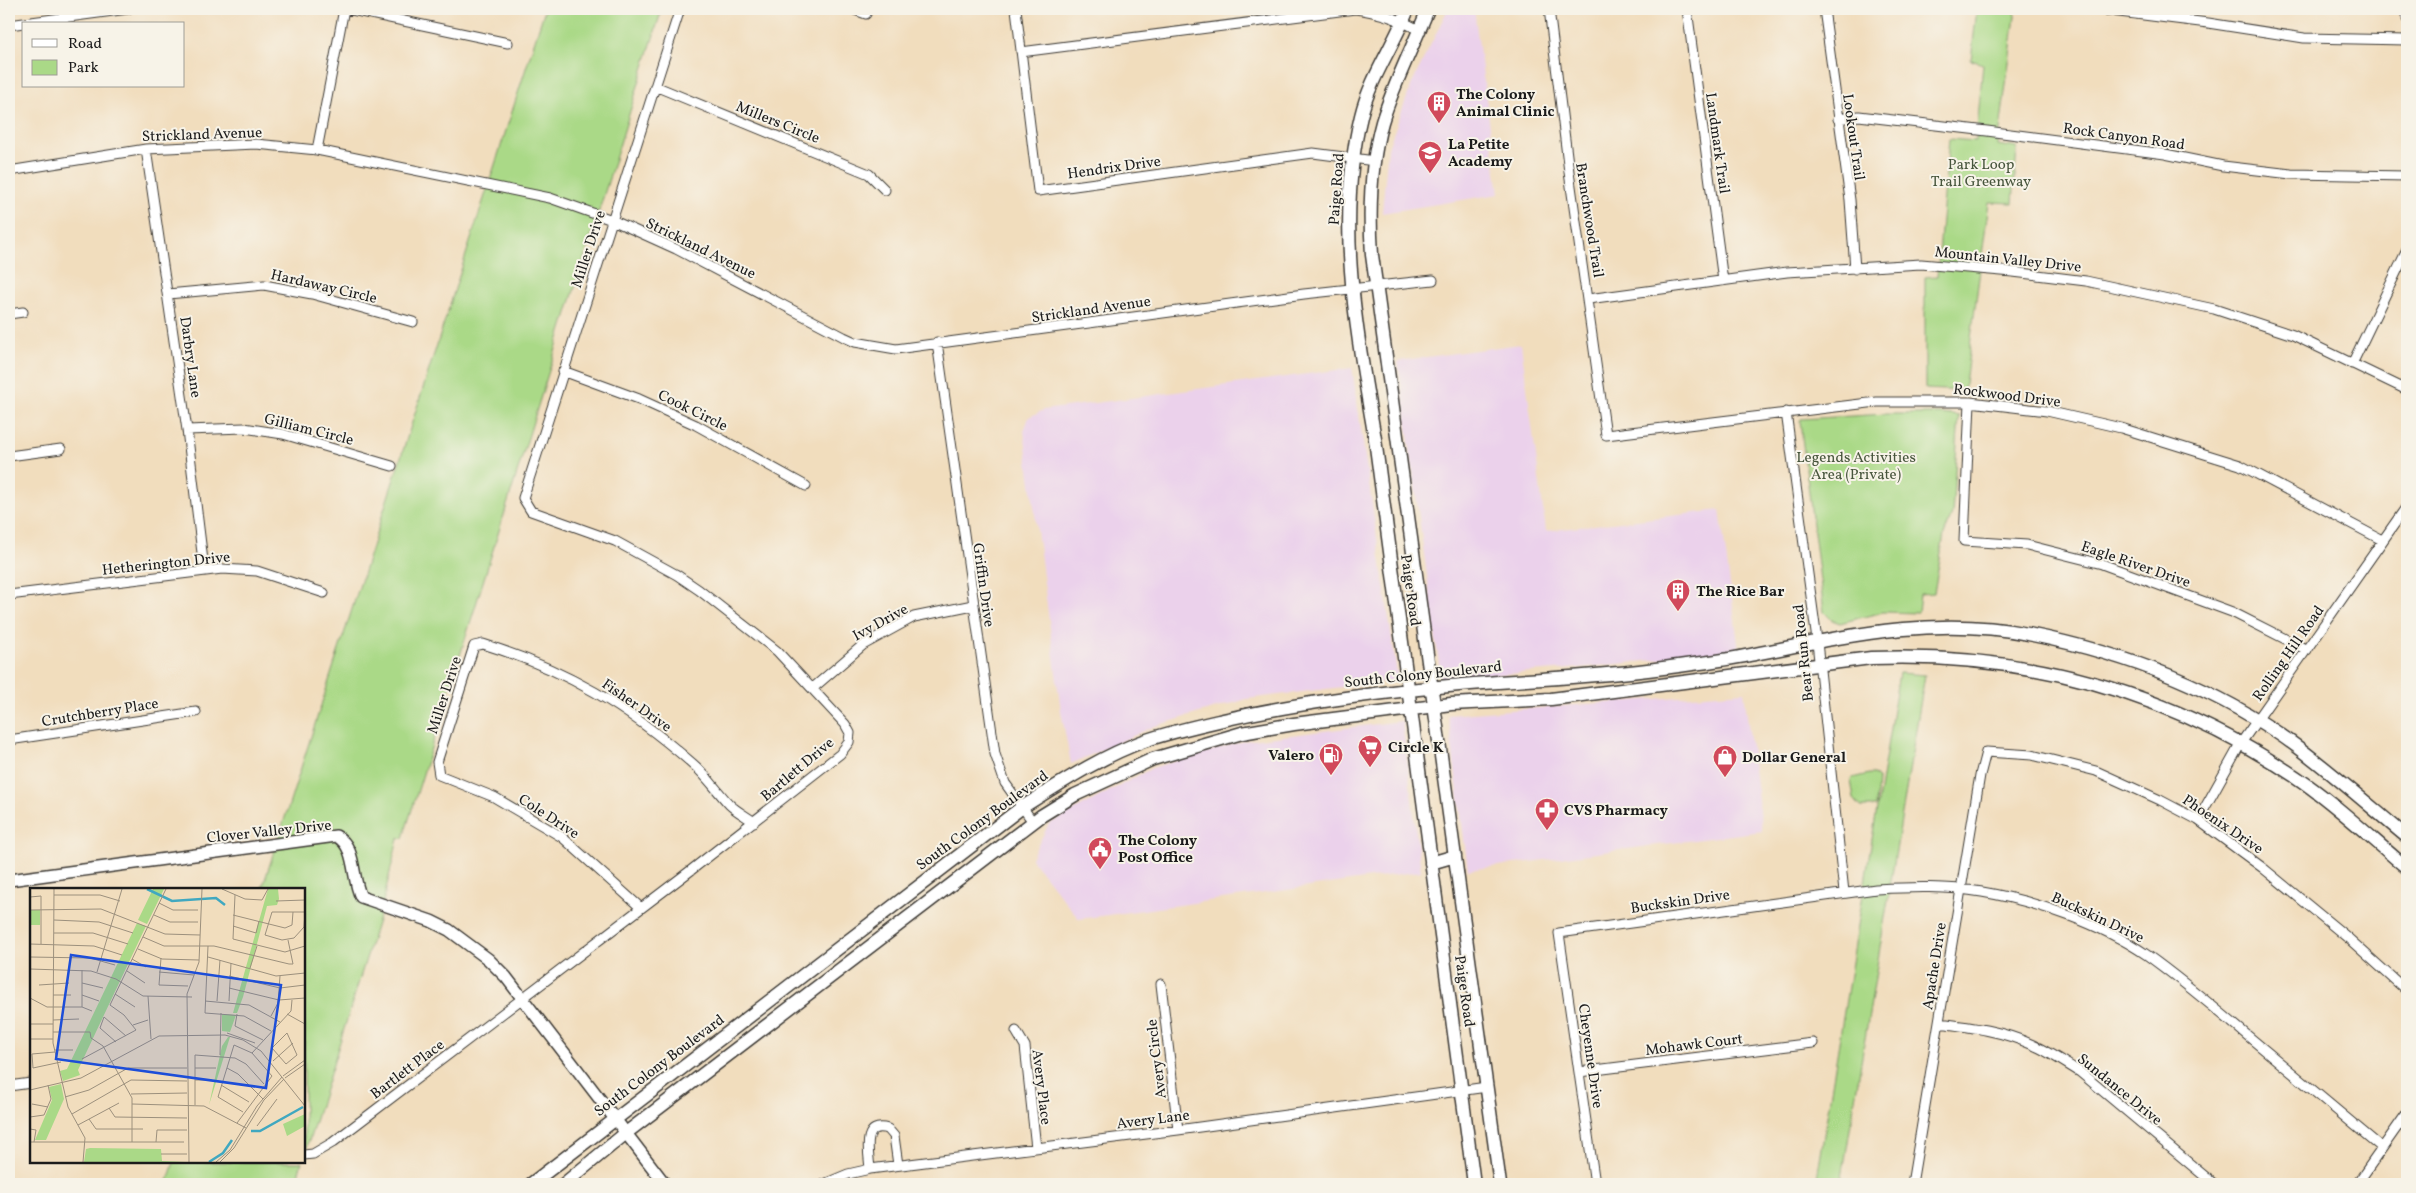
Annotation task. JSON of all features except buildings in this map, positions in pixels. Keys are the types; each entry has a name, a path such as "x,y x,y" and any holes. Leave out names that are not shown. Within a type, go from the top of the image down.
{"main road":[{"name":"Paige Road","path":"1428,9 1392,93 1382,124 1369,209 1376,286 1500,1184"},
{"name":"Paige Road","path":"1406,14 1370,88 1361,115 1353,158 1349,224 1353,288 1361,358 1409,691 1474,1184"},
{"path":"1382,496 1405,493"},
{"name":"South Colony Boulevard","path":"531,1184 1022,808 1082,770 1144,741 1265,710 1432,688 1661,668 1749,656 1816,640 1893,629 1950,626 2026,633 2100,651 2135,662 2180,681 2257,720 2297,747 2407,837"},
{"name":"South Colony Boulevard","path":"564,1184 626,1133 1033,822 1075,795 1126,770 1197,745 1294,724 1434,707 1573,696 1663,686 1871,658 1963,659 2029,667 2079,678 2142,698 2178,712 2241,743 2297,778 2326,799 2407,868"},
{"path":"1661,668 1663,686"},
{"path":"1557,678 1562,688 1573,696"},
{"path":"1192,728 1197,745"},
{"path":"1105,759 1126,770"},
{"path":"1431,864 1455,856"},
{"path":"854,936 865,950"}],"street":[{"path":"31,22 128,9"},
{"path":"317,150 345,9 508,43"},
{"name":"Miller Drive","path":"523,498 680,9"},
{"path":"852,9 866,14"},
{"name":"Hendrix Drive","path":"1016,9 1038,191 1313,153 1375,161"},
{"path":"1021,52 1355,9 1406,14 1420,31"},
{"name":"Branchwood Trail","path":"1549,9 1569,172 1606,435"},
{"name":"Landmark Trail","path":"1687,9 1723,281"},
{"name":"Lookout Trail","path":"1824,9 1850,200 1855,269"},
{"path":"2096,9 2304,38 2407,40"},
{"path":"2407,9 2407,19"},
{"path":"9,25 22,23"},
{"name":"Millers Circle","path":"654,86 870,174 885,190"},
{"name":"Rock Canyon Road","path":"1838,118 1859,116 1987,131 2165,154 2223,166 2291,174 2407,176"},
{"name":"Strickland Avenue","path":"9,172 146,149 256,144 317,150 550,198 612,220 676,249 826,329 855,342 896,348 1353,288 1433,280"},
{"name":"Darbry Lane","path":"146,149 187,430 204,569"},
{"path":"2352,364 2407,250"},
{"name":"Mountain Valley Drive","path":"1588,299 1787,272 1921,264 1976,268 2086,281 2214,309 2293,335 2407,390"},
{"name":"Hardaway Circle","path":"168,294 264,285 312,294 413,322"},
{"path":"9,314 23,312"},
{"name":"Griffin Drive","path":"937,342 995,754 1005,783 1033,822"},
{"name":"Cook Circle","path":"563,371 639,399 696,425 806,486"},
{"name":"Rockwood Drive","path":"1606,435 1877,402 1970,402 2047,411 2121,428 2240,465 2382,540"},
{"name":"Eagle River Drive","path":"1970,402 1964,541 2027,545 2102,564 2232,612 2307,650"},
{"name":"Bear Run Road","path":"1786,412 1816,640 1844,892"},
{"name":"Gilliam Circle","path":"187,430 244,428 283,434 392,466"},
{"path":"9,456 61,449"},
{"name":"Bartlett Drive","path":"523,498 531,511 615,541 677,575 750,628 777,651 813,688 845,724 850,733 849,742 840,754 523,999"},
{"name":"Rolling Hill Road","path":"2198,820 2241,743 2407,506"},
{"name":"Hetherington Drive","path":"9,595 204,569 246,569 324,593"},
{"name":"Ivy Drive","path":"813,688 863,645 914,617 973,605"},
{"name":"Miller Drive","path":"437,762 474,646 483,644"},
{"name":"Fisher Drive","path":"483,644 559,672 582,683 630,713 695,765 730,805 754,822"},
{"name":"Crutchberry Place","path":"9,740 196,712"},
{"name":"Phoenix Drive","path":"1986,752 2032,755 2096,771 2160,800 2198,820 2263,868 2348,938 2407,991"},
{"name":"Apache Drive","path":"1912,1184 1980,775 1986,752"},
{"name":"Cole Drive","path":"437,762 439,775 494,797 562,837 641,908"},
{"name":"Clover Valley Drive","path":"9,880 336,836 343,840 349,849 355,885 361,896 431,921 450,930 506,977 665,1184"},
{"name":"Buckskin Drive","path":"1559,933 1844,892 1925,886 1996,894 2048,908 2082,922 2146,954 2194,990 2381,1148"},
{"name":"Cheyenne Drive","path":"1559,933 1595,1184"},
{"name":"Avery Circle","path":"1161,984 1178,1130"},
{"name":"Bartlett Place","path":"305,1155 313,1154 332,1143 523,999"},
{"name":"Sundance Drive","path":"1939,1023 1986,1029 2033,1044 2080,1072 2214,1184"},
{"name":"Avery Place","path":"1016,1031 1025,1046 1036,1148"},
{"name":"Mohawk Court","path":"1579,1072 1813,1043"},
{"path":"9,1086 30,1083"},
{"name":"Avery Lane","path":"824,1184 848,1174 870,1169 1178,1130 1487,1087"},
{"path":"2357,1184 2407,1113"},
{"path":"870,1169 867,1140 871,1132 879,1128 888,1129 894,1136 898,1165"}],"shaded area":[{"path":"1448,9 1474,9 1499,194 1382,213 1388,148 1413,81"},
{"path":"1521,344 1546,531 1720,510 1739,651 1569,669 1441,679 1398,361"},
{"path":"1352,368 1398,680 1247,699 1155,726 1071,764 1061,711 1024,431 1029,417 1044,410"},
{"path":"1744,692 1762,831 1468,870 1448,715"},
{"path":"1402,721 1421,871 1079,919 1031,858 1049,824 1152,768 1244,741"}],"green space":[{"path":"545,9 662,9 403,838 398,839 380,914 305,1154 305,888 262,888"},
{"name":"Park Loop Trail Greenway","path":"1977,9 2016,9 1998,145 2017,148 2013,203 1989,202 1964,391 1925,389 1925,277 1937,276 1949,139 1976,141 1983,64 1971,60"},
{"name":"Legends Activities Area (Private)","path":"1886,414 1942,414 1959,416 1952,514 1944,535 1934,593 1920,594 1918,613 1883,612 1840,623 1832,620 1824,612 1800,421 1801,419"},
{"path":"1899,673 1925,675 1841,1184 1816,1184"},
{"path":"1874,774 1878,779 1876,807 1861,807 1854,799 1851,780 1852,778"},
{"path":"174,1163 302,1163 295,1184 167,1184"}],"place":[{"name":"The Colony Animal Clinic","path":"1439,124"},
{"name":"La Petite Academy","path":"1430,174"},
{"name":"The Rice Bar","path":"1678,612"},
{"name":"Circle K","path":"1370,768"},
{"name":"Valero","path":"1331,776"},
{"name":"Dollar General","path":"1725,778"},
{"name":"CVS Pharmacy","path":"1547,831"},
{"name":"The Colony Post Office","path":"1100,870"}]}
